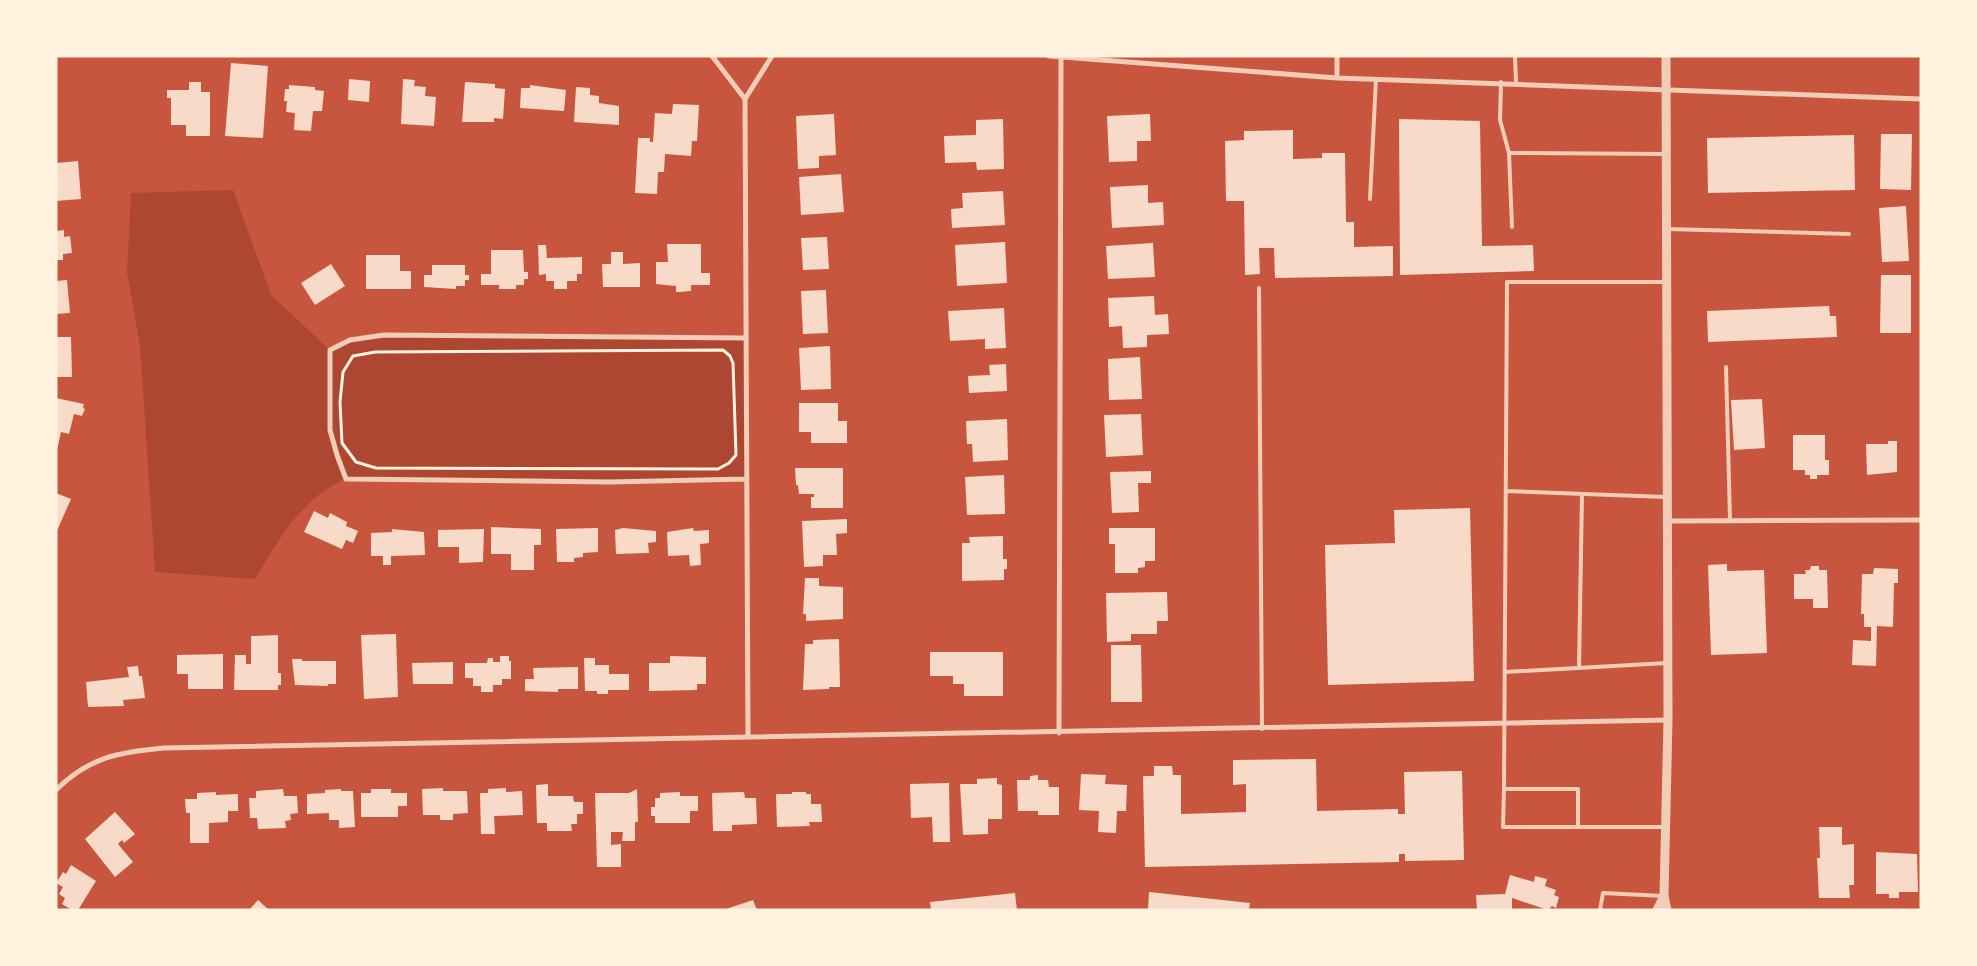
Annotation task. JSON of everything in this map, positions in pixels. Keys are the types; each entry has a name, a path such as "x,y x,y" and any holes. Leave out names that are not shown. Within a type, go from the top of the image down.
{"street":[{"path":"712,56 745,99"},
{"path":"748,737 745,99 772,56"},
{"path":"1049,56 1337,78 1516,82 1921,99"},
{"path":"1337,56 1337,78"},
{"path":"1666,56 1668,720 1664,896 1667,910"},
{"path":"1059,733 1061,57"},
{"path":"746,338 384,335 350,340 330,350 330,430 346,479 610,482 746,479"},
{"path":"1668,520 1921,520"},
{"path":"56,790 72,774 95,760 127,752 164,748 1059,733 1668,720"},
{"path":"1657,910 1664,896"}],"lane":[{"path":"1515,56 1516,82"},
{"path":"1370,199 1376,79"},
{"path":"1501,82 1500,120 1510,153 1512,227"},
{"path":"1510,153 1667,154"},
{"path":"1668,229 1849,234"},
{"path":"1665,827 1503,826 1507,282 1668,282"},
{"path":"1260,288 1262,729"},
{"path":"1726,367 1730,520"},
{"path":"1506,491 1668,497"},
{"path":"1578,668 1582,494"},
{"path":"1505,672 1668,663"},
{"path":"1504,789 1578,789 1578,827"},
{"path":"1600,910 1604,894 1664,896"}],"path":[{"path":"723,350 730,356 733,363 736,455 729,463 718,469 376,468 356,462 342,443 340,402 343,372 353,356 375,352 723,350"}],"shaded area":[{"path":"233,190 271,295 330,350 350,340 384,335 746,338 746,479 610,482 346,479 330,487 304,508 273,549 255,579 155,572 140,345 127,273 131,193"}],"building":[{"path":"231,63 268,66 263,138 225,136"},
{"path":"349,79 370,81 369,102 348,100"},
{"path":"403,79 415,80 414,86 426,87 425,96 436,97 434,126 401,124"},
{"path":"189,82 201,82 201,92 210,92 210,136 186,136 186,125 171,125 171,98 167,98 167,90 189,90"},
{"path":"465,82 495,84 495,88 505,89 503,119 494,118 494,122 462,122"},
{"path":"289,85 315,87 315,90 324,91 322,111 313,111 311,131 294,130 295,113 286,112 287,101 284,101 285,89 289,89"},
{"path":"530,85 566,90 564,111 520,108 521,88 530,88"},
{"path":"576,87 590,88 590,95 599,96 599,103 619,106 619,125 574,122"},
{"path":"673,104 699,105 697,141 692,141 691,156 665,154 664,172 658,172 657,194 635,193 638,138 650,138 650,142 653,142 655,113 672,114"},
{"path":"834,114 836,155 819,156 819,168 798,169 796,116"},
{"path":"1150,114 1151,141 1137,141 1137,161 1109,162 1107,116"},
{"path":"1003,119 1004,169 977,170 976,162 945,163 944,136 976,135 976,120"},
{"path":"1399,119 1480,121 1482,246 1533,245 1534,271 1400,275"},
{"path":"1293,130 1293,159 1322,158 1322,153 1345,153 1346,222 1354,222 1354,247 1393,246 1393,276 1275,278 1274,248 1259,248 1260,274 1245,275 1244,201 1226,201 1225,141 1244,140 1244,131"},
{"path":"1881,134 1912,134 1911,190 1880,189"},
{"path":"1854,135 1855,190 1708,193 1707,138"},
{"path":"78,161 81,199 56,201 56,163"},
{"path":"841,174 844,212 801,215 799,177"},
{"path":"1148,185 1148,203 1163,202 1164,225 1112,228 1110,187"},
{"path":"1003,191 1005,225 952,228 951,209 963,208 962,193"},
{"path":"1906,206 1909,261 1882,262 1879,208"},
{"path":"64,230 64,237 70,236 72,253 63,254 63,260 56,260 56,231"},
{"path":"827,237 829,269 803,270 801,238"},
{"path":"1005,242 1007,283 957,286 955,245"},
{"path":"1153,243 1155,277 1108,279 1106,246"},
{"path":"667,244 701,244 701,273 710,273 710,285 691,285 691,291 676,292 676,286 656,284 656,262 668,262"},
{"path":"538,245 546,245 547,258 582,257 582,274 577,274 577,281 567,281 567,289 554,289 554,281 546,281 546,274 539,275"},
{"path":"491,250 523,250 524,272 528,272 528,279 524,279 524,285 516,285 516,289 499,289 499,285 481,285 481,274 491,274"},
{"path":"611,252 623,252 623,264 640,263 640,287 603,287 602,264 611,264"},
{"path":"366,255 400,255 400,271 411,271 411,289 366,289"},
{"path":"331,264 345,286 315,305 301,283"},
{"path":"432,265 465,265 465,275 469,275 469,280 465,280 465,286 456,286 456,289 424,287 424,275 432,275"},
{"path":"1881,275 1911,275 1911,333 1880,333"},
{"path":"67,280 70,313 56,314 56,281"},
{"path":"826,290 828,333 803,334 801,291"},
{"path":"1154,296 1155,315 1168,314 1169,334 1147,335 1147,347 1123,348 1122,326 1109,327 1108,298"},
{"path":"1829,306 1830,316 1836,316 1837,337 1708,342 1707,311"},
{"path":"1004,308 1006,348 985,349 985,339 950,341 948,311"},
{"path":"56,337 71,337 72,377 56,377"},
{"path":"830,346 831,389 801,390 799,348"},
{"path":"1140,357 1142,399 1109,400 1108,359"},
{"path":"1006,364 1007,391 969,393 968,376 990,375 989,365"},
{"path":"56,398 84,404 83,408 85,409 82,416 74,414 69,434 61,432 57,450"},
{"path":"1762,399 1765,448 1734,450 1731,400"},
{"path":"799,403 838,403 838,421 847,421 847,443 811,443 811,432 799,432"},
{"path":"1141,414 1143,455 1106,457 1104,415"},
{"path":"1007,419 1008,460 973,462 972,444 967,444 966,421"},
{"path":"1793,435 1825,435 1825,460 1829,460 1829,475 1817,475 1817,479 1810,479 1810,475 1805,475 1805,470 1793,470"},
{"path":"1888,441 1897,441 1897,472 1867,475 1866,444 1888,444"},
{"path":"795,468 843,468 843,508 811,508 811,497 814,497 814,494 799,494 798,485 796,485"},
{"path":"1151,471 1151,483 1138,483 1139,512 1112,513 1110,472"},
{"path":"1004,475 1005,514 967,515 965,477"},
{"path":"56,493 71,499 56,533"},
{"path":"1470,508 1474,681 1328,685 1325,545 1395,543 1394,510"},
{"path":"314,511 328,518 330,513 347,522 346,526 358,531 353,543 346,540 342,549 304,532"},
{"path":"847,519 847,533 836,534 837,555 823,555 823,566 804,567 802,521"},
{"path":"491,527 541,529 541,545 534,545 534,570 511,570 511,554 491,554"},
{"path":"598,528 598,552 583,553 583,557 574,558 574,562 557,562 556,529"},
{"path":"623,528 656,531 656,542 648,543 649,553 616,554 615,530"},
{"path":"693,528 694,531 709,530 709,543 700,544 701,565 690,566 689,555 668,556 667,532"},
{"path":"1109,528 1155,528 1155,561 1145,561 1145,567 1138,568 1138,573 1115,573 1115,544 1109,544"},
{"path":"392,529 424,532 425,555 391,556 391,565 383,565 383,556 371,556 371,533 392,532"},
{"path":"484,529 483,562 459,563 459,547 438,547 438,530"},
{"path":"1003,536 1003,559 1007,559 1007,569 1004,569 1004,580 962,581 962,543 970,543 969,537"},
{"path":"1727,564 1727,571 1764,570 1767,653 1711,655 1708,565"},
{"path":"1811,566 1819,566 1819,570 1827,570 1828,608 1813,608 1813,599 1794,599 1794,574 1806,574 1805,570 1810,570"},
{"path":"1874,568 1898,569 1898,583 1894,583 1893,627 1877,626 1876,666 1852,665 1853,640 1871,641 1871,627 1864,627 1864,614 1861,614 1862,574 1873,574"},
{"path":"805,578 819,578 819,586 843,587 843,619 806,621 806,614 803,614"},
{"path":"1167,592 1168,621 1157,621 1157,634 1131,634 1131,641 1107,642 1106,593"},
{"path":"396,634 398,697 364,699 361,635"},
{"path":"278,635 278,673 281,673 281,685 278,685 278,690 234,690 235,655 246,655 246,664 251,664 251,636"},
{"path":"839,639 840,687 803,690 805,644 813,644 813,640"},
{"path":"1111,645 1141,645 1142,702 1111,702"},
{"path":"930,652 1003,652 1003,696 964,696 964,684 953,684 953,676 930,676"},
{"path":"223,654 223,689 188,689 188,674 177,674 177,655"},
{"path":"500,656 509,656 509,661 511,661 511,679 502,679 502,685 493,685 493,692 481,692 481,686 473,686 473,678 465,678 465,663 487,663 488,658 493,658 493,662 500,662"},
{"path":"670,656 706,657 706,684 697,684 697,690 649,691 649,663 670,663"},
{"path":"584,658 595,658 595,665 609,665 609,674 629,674 629,690 608,690 608,694 597,694 597,691 585,691"},
{"path":"292,659 302,659 302,661 336,661 336,684 328,684 328,686 295,685"},
{"path":"453,662 453,684 413,684 412,663"},
{"path":"138,666 139,676 142,676 145,698 123,700 124,706 88,707 86,682 129,677 127,667"},
{"path":"578,667 578,689 558,689 558,692 525,691 525,679 534,679 533,668"},
{"path":"1316,759 1317,811 1398,809 1398,814 1405,814 1404,772 1462,771 1464,860 1405,861 1405,854 1399,854 1399,862 1145,867 1143,776 1154,776 1154,766 1172,766 1173,775 1181,775 1181,814 1246,812 1246,784 1233,785 1233,760"},
{"path":"1081,774 1106,775 1105,784 1127,785 1126,811 1117,811 1116,833 1098,832 1099,811 1079,810"},
{"path":"1038,775 1038,780 1048,780 1049,787 1059,787 1059,815 1038,815 1038,811 1018,811 1017,780 1030,780 1030,776"},
{"path":"997,778 997,784 1002,785 1002,819 988,819 988,834 963,835 960,784 977,784 977,779"},
{"path":"949,783 950,842 933,842 932,817 911,818 910,784"},
{"path":"548,784 548,796 573,796 574,802 583,802 583,814 577,814 577,824 571,824 572,831 547,831 547,823 537,823 536,785"},
{"path":"443,788 443,791 467,791 468,813 453,814 453,820 440,820 440,815 423,815 422,789"},
{"path":"506,788 506,792 522,791 523,815 494,816 495,834 481,834 480,793 488,793 488,789"},
{"path":"283,789 284,796 297,796 298,813 290,814 291,820 285,821 286,828 258,829 257,818 250,818 249,798 256,798 256,791"},
{"path":"341,789 341,791 353,791 355,827 339,828 339,820 329,820 329,813 307,814 307,794 325,793 325,790"},
{"path":"371,789 391,789 391,793 407,793 407,806 398,806 398,817 361,817 361,793 371,793"},
{"path":"637,789 638,822 635,822 635,841 622,841 623,832 611,832 611,845 621,844 621,867 597,867 595,793 629,793"},
{"path":"216,792 216,795 238,794 238,811 228,811 228,822 209,823 209,843 190,843 190,813 186,813 185,799 197,799 197,793"},
{"path":"680,792 680,796 698,796 698,811 690,811 690,823 655,823 655,816 651,816 651,807 655,807 655,798 660,798 660,793"},
{"path":"744,792 745,798 756,798 757,824 732,825 732,831 713,831 712,793"},
{"path":"792,792 811,794 811,804 821,804 822,822 809,822 810,826 777,827 776,794 792,794"},
{"path":"115,812 135,834 124,843 122,840 118,844 133,862 115,877 85,839"},
{"path":"1819,827 1842,827 1842,845 1854,844 1854,885 1849,885 1850,898 1819,898 1817,858 1820,858"},
{"path":"1876,852 1917,854 1918,892 1899,892 1899,898 1889,898 1889,894 1876,894"},
{"path":"71,865 96,881 78,910 72,910 62,904 65,898 59,894 63,887 56,883 63,872 66,874"},
{"path":"1510,875 1534,882 1535,876 1547,879 1545,886 1556,890 1554,895 1559,897 1556,908 1552,906 1548,910 1512,898 1512,910 1477,910 1476,895 1505,894"},
{"path":"1149,892 1250,903 1249,910 1148,910"},
{"path":"1015,893 1017,910 931,910 930,902"},
{"path":"258,900 269,910 249,910"},
{"path":"753,900 757,910 726,910 726,909"}]}
